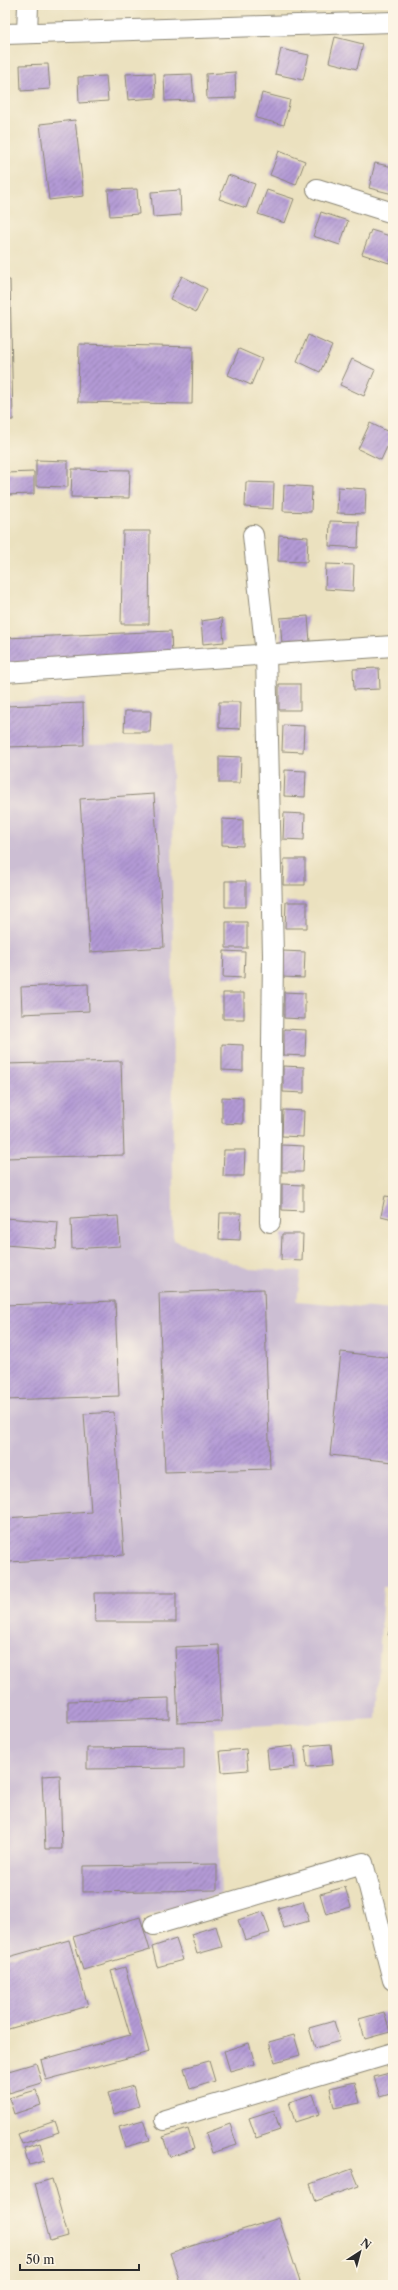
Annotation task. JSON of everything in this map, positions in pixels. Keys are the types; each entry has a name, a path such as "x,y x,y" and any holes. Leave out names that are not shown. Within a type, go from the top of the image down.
{"street":[{"path":"27,33 28,5"},
{"path":"5,34 392,22"},
{"path":"317,189 393,213"},
{"path":"252,535 266,654 273,955 270,1222"},
{"path":"5,672 393,646"},
{"path":"154,1925 363,1863 392,1972"},
{"path":"165,2120 393,2053"}],"shaded area":[{"path":"85,698 89,745 172,744 173,1240 249,1269 301,1271 297,1301 393,1310 393,1586 383,1587 376,1719 214,1728 221,1894 5,1956 5,702"}],"building":[{"path":"335,37 363,44 357,69 329,62"},
{"path":"281,49 309,55 303,80 275,74"},
{"path":"48,64 50,89 21,91 20,65"},
{"path":"235,72 236,98 207,99 206,74"},
{"path":"155,73 156,98 128,100 126,74"},
{"path":"192,74 194,100 165,101 164,75"},
{"path":"106,76 108,101 79,103 78,77"},
{"path":"262,93 290,100 284,125 256,118"},
{"path":"75,120 84,196 49,200 40,124"},
{"path":"279,151 305,161 296,185 270,175"},
{"path":"375,163 393,167 393,194 369,188"},
{"path":"228,175 255,184 246,208 219,199"},
{"path":"137,189 139,214 110,216 108,190"},
{"path":"180,190 181,215 153,217 151,192"},
{"path":"267,190 294,199 285,223 258,214"},
{"path":"321,212 348,221 340,245 313,236"},
{"path":"371,230 393,237 393,253 389,263 362,254"},
{"path":"182,276 207,289 196,312 170,299"},
{"path":"5,280 10,280 13,420 5,420"},
{"path":"308,335 332,346 320,372 297,361"},
{"path":"79,344 193,347 192,404 78,402"},
{"path":"239,349 262,359 251,385 228,375"},
{"path":"352,359 375,370 364,396 340,385"},
{"path":"370,423 393,434 381,460 358,449"},
{"path":"36,460 68,461 68,487 36,486"},
{"path":"72,469 130,470 129,498 71,497"},
{"path":"34,472 34,494 5,495 5,473"},
{"path":"246,482 274,483 273,509 245,507"},
{"path":"284,485 312,487 311,512 283,511"},
{"path":"338,487 366,489 365,514 337,513"},
{"path":"330,521 359,522 358,548 329,546"},
{"path":"123,531 150,531 149,624 121,624"},
{"path":"279,535 308,537 307,562 278,561"},
{"path":"326,564 354,565 353,591 325,589"},
{"path":"308,616 310,642 282,644 280,618"},
{"path":"222,618 224,642 203,644 201,621"},
{"path":"171,631 172,656 5,663 5,638"},
{"path":"379,668 380,689 354,690 353,669"},
{"path":"279,684 300,684 300,710 279,710"},
{"path":"219,702 241,702 240,729 219,728"},
{"path":"83,703 84,745 5,747 5,706"},
{"path":"125,711 151,711 150,732 124,732"},
{"path":"283,725 304,726 303,752 282,751"},
{"path":"219,756 241,757 240,783 219,783"},
{"path":"285,770 306,771 305,797 284,796"},
{"path":"154,794 164,947 90,952 80,799"},
{"path":"284,813 305,814 304,840 283,839"},
{"path":"222,819 243,820 243,846 222,845"},
{"path":"284,859 305,859 305,885 283,885"},
{"path":"225,881 246,881 246,907 225,907"},
{"path":"286,902 307,902 307,928 285,928"},
{"path":"226,922 247,922 247,948 226,948"},
{"path":"224,951 245,952 244,978 223,977"},
{"path":"283,951 305,952 304,978 283,977"},
{"path":"88,984 89,1011 22,1014 21,987"},
{"path":"284,992 305,993 305,1019 284,1018"},
{"path":"223,993 244,993 244,1019 223,1019"},
{"path":"284,1029 306,1030 305,1056 284,1055"},
{"path":"222,1044 243,1045 243,1071 222,1070"},
{"path":"121,1061 124,1155 5,1158 5,1064"},
{"path":"283,1066 304,1067 304,1093 283,1092"},
{"path":"222,1097 243,1098 243,1124 222,1123"},
{"path":"283,1110 304,1111 303,1137 282,1136"},
{"path":"282,1145 304,1146 303,1172 282,1172"},
{"path":"224,1150 245,1150 244,1176 223,1176"},
{"path":"282,1184 303,1185 303,1211 282,1210"},
{"path":"385,1196 393,1197 393,1219 381,1216"},
{"path":"220,1213 241,1213 240,1240 219,1239"},
{"path":"118,1216 120,1246 72,1249 71,1219"},
{"path":"5,1218 58,1222 56,1249 5,1245"},
{"path":"282,1234 303,1234 302,1261 281,1260"},
{"path":"264,1289 270,1469 165,1472 159,1293"},
{"path":"115,1301 119,1396 5,1400 5,1305"},
{"path":"341,1352 393,1358 393,1462 330,1455"},
{"path":"114,1412 124,1555 9,1562 6,1518 91,1512 84,1414"},
{"path":"94,1593 176,1593 176,1622 95,1622"},
{"path":"393,1620 393,1637 388,1635"},
{"path":"219,1645 222,1722 178,1723 175,1647"},
{"path":"169,1698 169,1719 68,1722 68,1701"},
{"path":"331,1744 333,1765 307,1767 305,1746"},
{"path":"293,1746 295,1767 269,1770 267,1749"},
{"path":"184,1747 184,1768 87,1769 87,1748"},
{"path":"246,1749 248,1770 222,1772 220,1751"},
{"path":"60,1775 62,1849 45,1849 42,1776"},
{"path":"217,1864 217,1890 83,1892 83,1866"},
{"path":"345,1887 351,1907 326,1914 320,1894"},
{"path":"303,1901 309,1921 284,1928 278,1908"},
{"path":"263,1912 270,1933 245,1940 238,1920"},
{"path":"140,1917 150,1950 83,1970 73,1937"},
{"path":"216,1926 222,1947 197,1954 191,1934"},
{"path":"176,1939 183,1960 157,1967 152,1947"},
{"path":"69,1940 88,2006 5,2030 5,1958"},
{"path":"125,1967 149,2052 46,2080 41,2060 130,2035 111,1971"},
{"path":"384,2012 390,2032 365,2039 359,2019"},
{"path":"334,2021 340,2041 315,2048 309,2028"},
{"path":"294,2035 300,2055 275,2062 269,2042"},
{"path":"249,2043 255,2064 230,2071 224,2051"},
{"path":"209,2061 215,2081 190,2089 184,2068"},
{"path":"36,2063 42,2083 9,2093 5,2072"},
{"path":"393,2072 393,2093 380,2097 374,2077"},
{"path":"355,2082 360,2103 334,2108 330,2088"},
{"path":"133,2086 139,2106 114,2114 108,2093"},
{"path":"36,2090 41,2105 14,2114 9,2098"},
{"path":"313,2094 320,2114 295,2122 289,2102"},
{"path":"274,2110 280,2130 256,2138 249,2118"},
{"path":"143,2120 150,2140 125,2147 119,2127"},
{"path":"55,2121 59,2132 22,2144 18,2134"},
{"path":"230,2124 237,2145 212,2153 206,2133"},
{"path":"188,2129 194,2149 170,2157 163,2137"},
{"path":"40,2143 45,2161 29,2165 24,2148"},
{"path":"352,2169 359,2186 316,2201 310,2184"},
{"path":"52,2179 68,2236 50,2241 35,2184"},
{"path":"279,2218 301,2285 181,2285 170,2253"},
{"path":"121,2281 123,2285 111,2285"}]}
